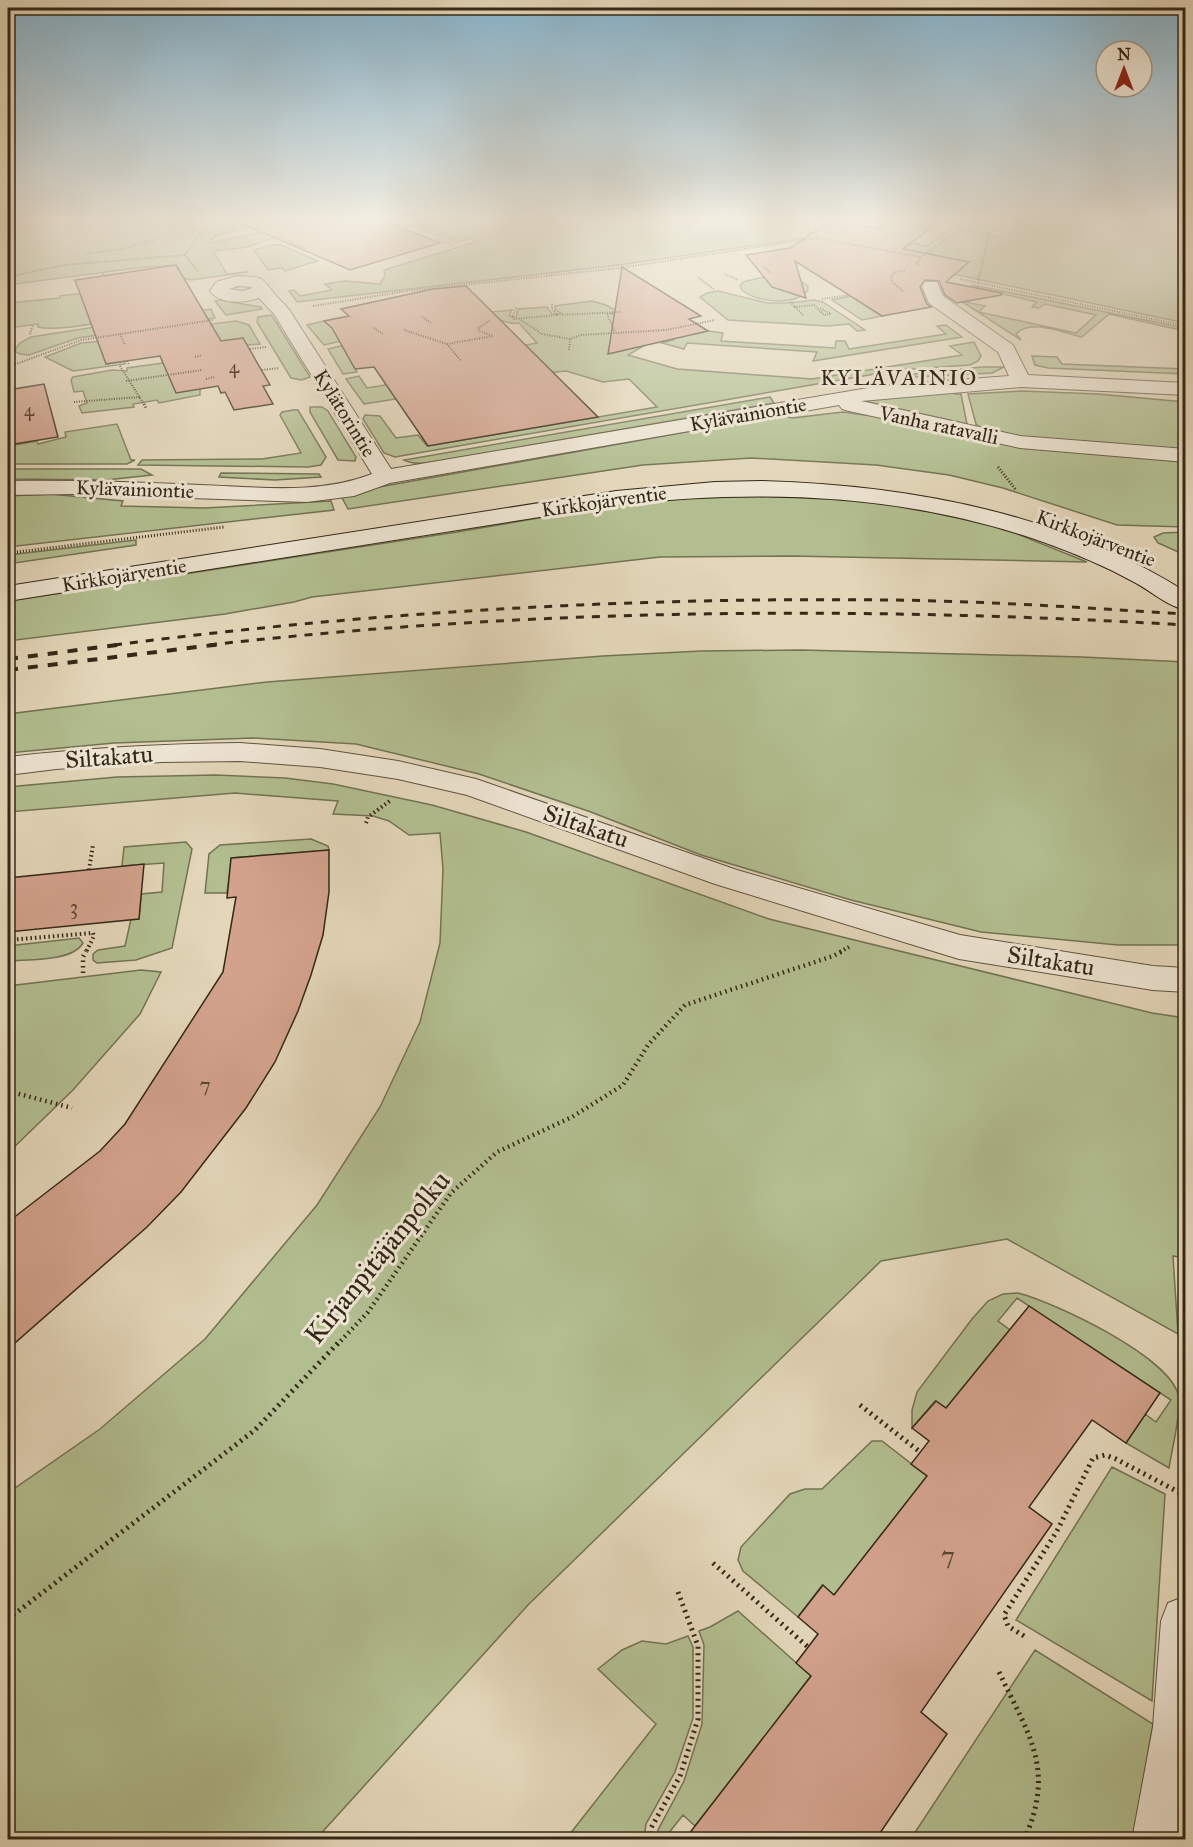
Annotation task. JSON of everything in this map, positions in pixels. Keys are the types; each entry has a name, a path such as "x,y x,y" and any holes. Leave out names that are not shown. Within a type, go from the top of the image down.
{"street":[{"name":"Kylätorintie","path":"275,304 385,477"},
{"path":"942,304 1006,350 1021,381"},
{"name":"Kylävainiontie","path":"8,488 73,487 307,495 354,489 385,477 830,399 935,387 1021,381 1185,389"},
{"name":"Vanha ratavalli","path":"830,399 863,409 1020,442 1185,456"},
{"name":"Kirkkojärventie","path":"8,576 607,487 665,479 734,474 812,475 879,481 1000,503 1136,549 1176,569"},
{"name":"Kirkkojärventie","path":"8,594 616,498 677,490 736,487 815,488 873,493 928,502 1027,528 1107,557 1156,583 1185,603"},
{"name":"Siltakatu","path":"8,766 162,753 240,752 320,758 398,770 476,788 726,877 959,947 1169,979 1185,971"},
{"path":"1159,1839 1179,1727 1185,1621"}],"path":[{"path":"8,367 81,340 324,304"},
{"path":"552,304 552,309 557,315"},
{"path":"792,304 803,315"},
{"path":"1080,304 1185,326"},
{"path":"794,307 814,305 819,308"},
{"path":"516,308 512,317 520,319 586,312 607,314 621,312"},
{"path":"607,314 615,332"},
{"path":"422,317 431,323"},
{"path":"520,319 542,333 570,339 581,335 666,330 715,320"},
{"path":"404,330 447,344 494,336 478,328 491,320"},
{"path":"30,334 33,325"},
{"path":"374,328 382,334"},
{"path":"120,334 125,345"},
{"path":"569,350 570,339"},
{"path":"447,344 461,361"},
{"path":"250,349 266,347"},
{"path":"195,357 202,356"},
{"path":"127,361 129,365"},
{"path":"120,366 126,381 146,408"},
{"path":"262,370 279,368"},
{"path":"126,381 202,370"},
{"path":"206,379 214,377"},
{"path":"74,402 140,397"},
{"path":"366,824 369,817 395,796"},
{"path":"89,870 93,845"},
{"path":"88,932 89,924"},
{"path":"8,940 88,932 94,936 83,957 83,972"},
{"name":"Kirjanpitäjänpolku","path":"8,1619 255,1430 368,1312 451,1193 497,1152 572,1117 623,1085 648,1045 685,1005 833,957 858,943"},
{"path":"8,1091 72,1108"},
{"path":"1185,1098 1180,1121 1185,1166"},
{"path":"860,1405 920,1452"},
{"path":"1024,1636 1008,1626 1004,1615 1057,1531 1093,1458 1105,1455 1116,1459 1185,1496"},
{"path":"712,1563 808,1647"},
{"path":"651,1839 651,1828 680,1776 698,1719 698,1646 678,1592"},
{"path":"999,1672 1032,1746 1040,1782 1032,1824 1024,1839"}],"green space":[{"path":"8,304 104,304 128,318 82,326 47,328 38,327 38,324 16,327"},
{"path":"218,304 245,304 262,309 226,315"},
{"path":"709,304 826,304 865,330 857,331 849,324 828,326 728,320"},
{"path":"838,304 864,304 882,316 862,320"},
{"path":"966,304 985,306 979,312 1076,333 1096,315 1046,304 1067,304 1185,328 1185,331 1109,314 1082,337 1048,328 1030,327 1016,334 1021,340"},
{"path":"1035,304 1045,304 1039,308 1032,307"},
{"path":"1096,304 1185,304 1185,323"},
{"path":"606,305 617,311 609,314 616,314 645,345 628,355 677,369 812,379 962,355 950,346 974,342 981,356 978,361 970,365 898,370 395,457 384,453 363,419 365,415 380,416 396,438 418,435 427,446 657,407 629,379 603,382 566,371 390,389 396,399 364,404 346,379 359,376 367,388 490,368 351,361 357,372 343,374 328,349 401,332 508,348 537,343 519,323 505,322 481,313 512,310 509,316 516,317 518,309 547,307 552,314 561,313 555,310 555,306"},
{"path":"211,309 215,318 78,338 29,355 14,351 20,343 31,337"},
{"path":"271,315 310,377 302,380 291,378 257,322 258,317"},
{"path":"236,321 249,325 260,344 247,345 243,338 188,346 179,328"},
{"path":"324,321 342,335 376,333 324,345 307,325"},
{"path":"946,325 962,337 813,361 817,352 687,343 684,349 662,343 673,340 664,333 686,328 696,334 708,331 723,333 721,341 835,348 836,341 845,341 849,349 946,334 937,326"},
{"path":"114,340 107,364 124,361 125,364 73,371 45,357 81,343"},
{"path":"1032,356 1057,357 1062,364 1185,369 1185,374 1048,368 1035,365"},
{"path":"177,361 200,387 200,395 159,403 157,400 133,404 134,407 82,413 79,406 87,403 83,391 74,392 71,380 73,377 112,370 127,371 127,368"},
{"path":"1004,367 992,373 916,377 912,374"},
{"path":"953,391 955,394 961,394 967,424 864,401"},
{"path":"1022,391 1098,394 1185,402 1185,450 1033,439 979,427 976,424 968,394"},
{"path":"770,397 774,403 433,462 415,463 404,460"},
{"path":"310,407 322,407 328,411 356,457 355,461 338,460 310,412"},
{"path":"298,410 326,457 321,465 308,467 138,465 142,460 262,459 301,453 280,415 282,412"},
{"path":"843,412 1186,460 1185,527 1117,525 1003,488 949,475 876,465 751,458 643,465 348,509 340,494 781,415 792,418"},
{"path":"117,424 131,460 135,460 127,464 8,464 8,438 10,446 37,441 38,444 66,437 65,432"},
{"path":"141,469 152,475 106,480 8,479 8,470"},
{"path":"221,473 319,474 321,477 275,480 219,477"},
{"path":"50,494 123,501 121,506 204,508 331,501 334,510 8,547 8,496"},
{"path":"701,494 871,499 1000,527 1087,562 791,556 660,557 312,597 225,614 8,641 8,601 457,532 608,506"},
{"path":"1185,532 1185,555 1158,543 1154,537 1163,533"},
{"path":"136,540 136,545 8,564 8,555"},
{"path":"801,650 1185,662 1185,945 1118,945 981,932 851,900 701,855 591,812 479,774 356,744 253,738 114,743 8,753 8,714 267,682 603,656 701,651"},
{"path":"216,775 285,778 333,784 432,805 526,832 769,919 1152,1013 1185,1018 1185,1258 1173,1256 1178,1334 1007,1239 881,1261 528,1605 316,1839 8,1839 8,1493 100,1429 205,1339 317,1205 380,1107 420,1022 440,943 443,869 440,833 409,835 389,821 373,816 333,814 338,801 235,793 8,812 8,787 117,777"},
{"path":"311,839 328,846 329,850 232,858 227,893 205,893 209,854 220,845"},
{"path":"186,842 192,849 172,948 136,960 97,963 93,960 93,954 98,950 125,946 131,919 139,919 141,894 162,892 164,863 122,866 124,847"},
{"path":"79,938 83,943 77,949 60,957 8,961 8,946"},
{"path":"141,970 161,972 140,1014 73,1090 8,1153 8,986"},
{"path":"1018,1293 1058,1308 1111,1334 1158,1367 1173,1383 1179,1399 1179,1407 1169,1468 1126,1443 1145,1414 1156,1422 1171,1400 1017,1298 998,1321 1010,1330 946,1408 935,1401 912,1428 912,1410 917,1392 972,1319 988,1301 1003,1294"},
{"path":"872,1441 882,1441 927,1476 834,1595 822,1585 798,1617 743,1571 738,1560 741,1547 790,1494 805,1489 822,1489"},
{"path":"1112,1467 1165,1494 1152,1701 1016,1620"},
{"path":"738,1611 811,1676 695,1826 683,1815 664,1839 658,1839 658,1830 684,1781 702,1724 704,1645 699,1631"},
{"path":"688,1636 693,1647 693,1718 675,1772 646,1824 644,1839 566,1839 656,1724 598,1669 622,1650 642,1641 666,1644"},
{"path":"1035,1650 1153,1724 1133,1839 910,1840"}],"building":[{"path":"84,304 199,304 221,341 243,338 270,385 263,386 273,404 234,410 225,392 221,393 218,386 176,393 160,356 106,364"},
{"path":"363,304 484,304 598,417 428,446 374,367 355,369 332,328 324,321 349,316 341,309"},
{"path":"616,304 682,304 701,316 689,319 708,331 608,354"},
{"path":"863,304 927,304 931,307 882,316"},
{"path":"44,384 58,437 8,445 8,390"},
{"path":"329,850 329,892 323,935 311,975 275,1062 246,1108 181,1192 147,1227 8,1349 8,1222 100,1151 125,1124 223,972 236,897 227,898 231,858"},
{"path":"144,864 139,919 8,932 8,878"},
{"path":"1029,1306 1160,1393 1126,1443 1092,1420 1029,1507 1052,1524 921,1712 947,1734 876,1839 685,1839 811,1676 796,1663 818,1634 798,1617 823,1585 834,1595 927,1476 911,1464 929,1441 912,1428 936,1401 946,1408"}],"railway":[{"path":"114,645 210,633 403,615 695,601 926,601 1186,614"},
{"path":"209,645 453,624 575,617 697,614 942,615 1186,625"},
{"path":"8,659 125,644"},
{"path":"8,670 222,644"}],"district":[{"name":"KYLÄVAINIO","path":"899,377"}]}
